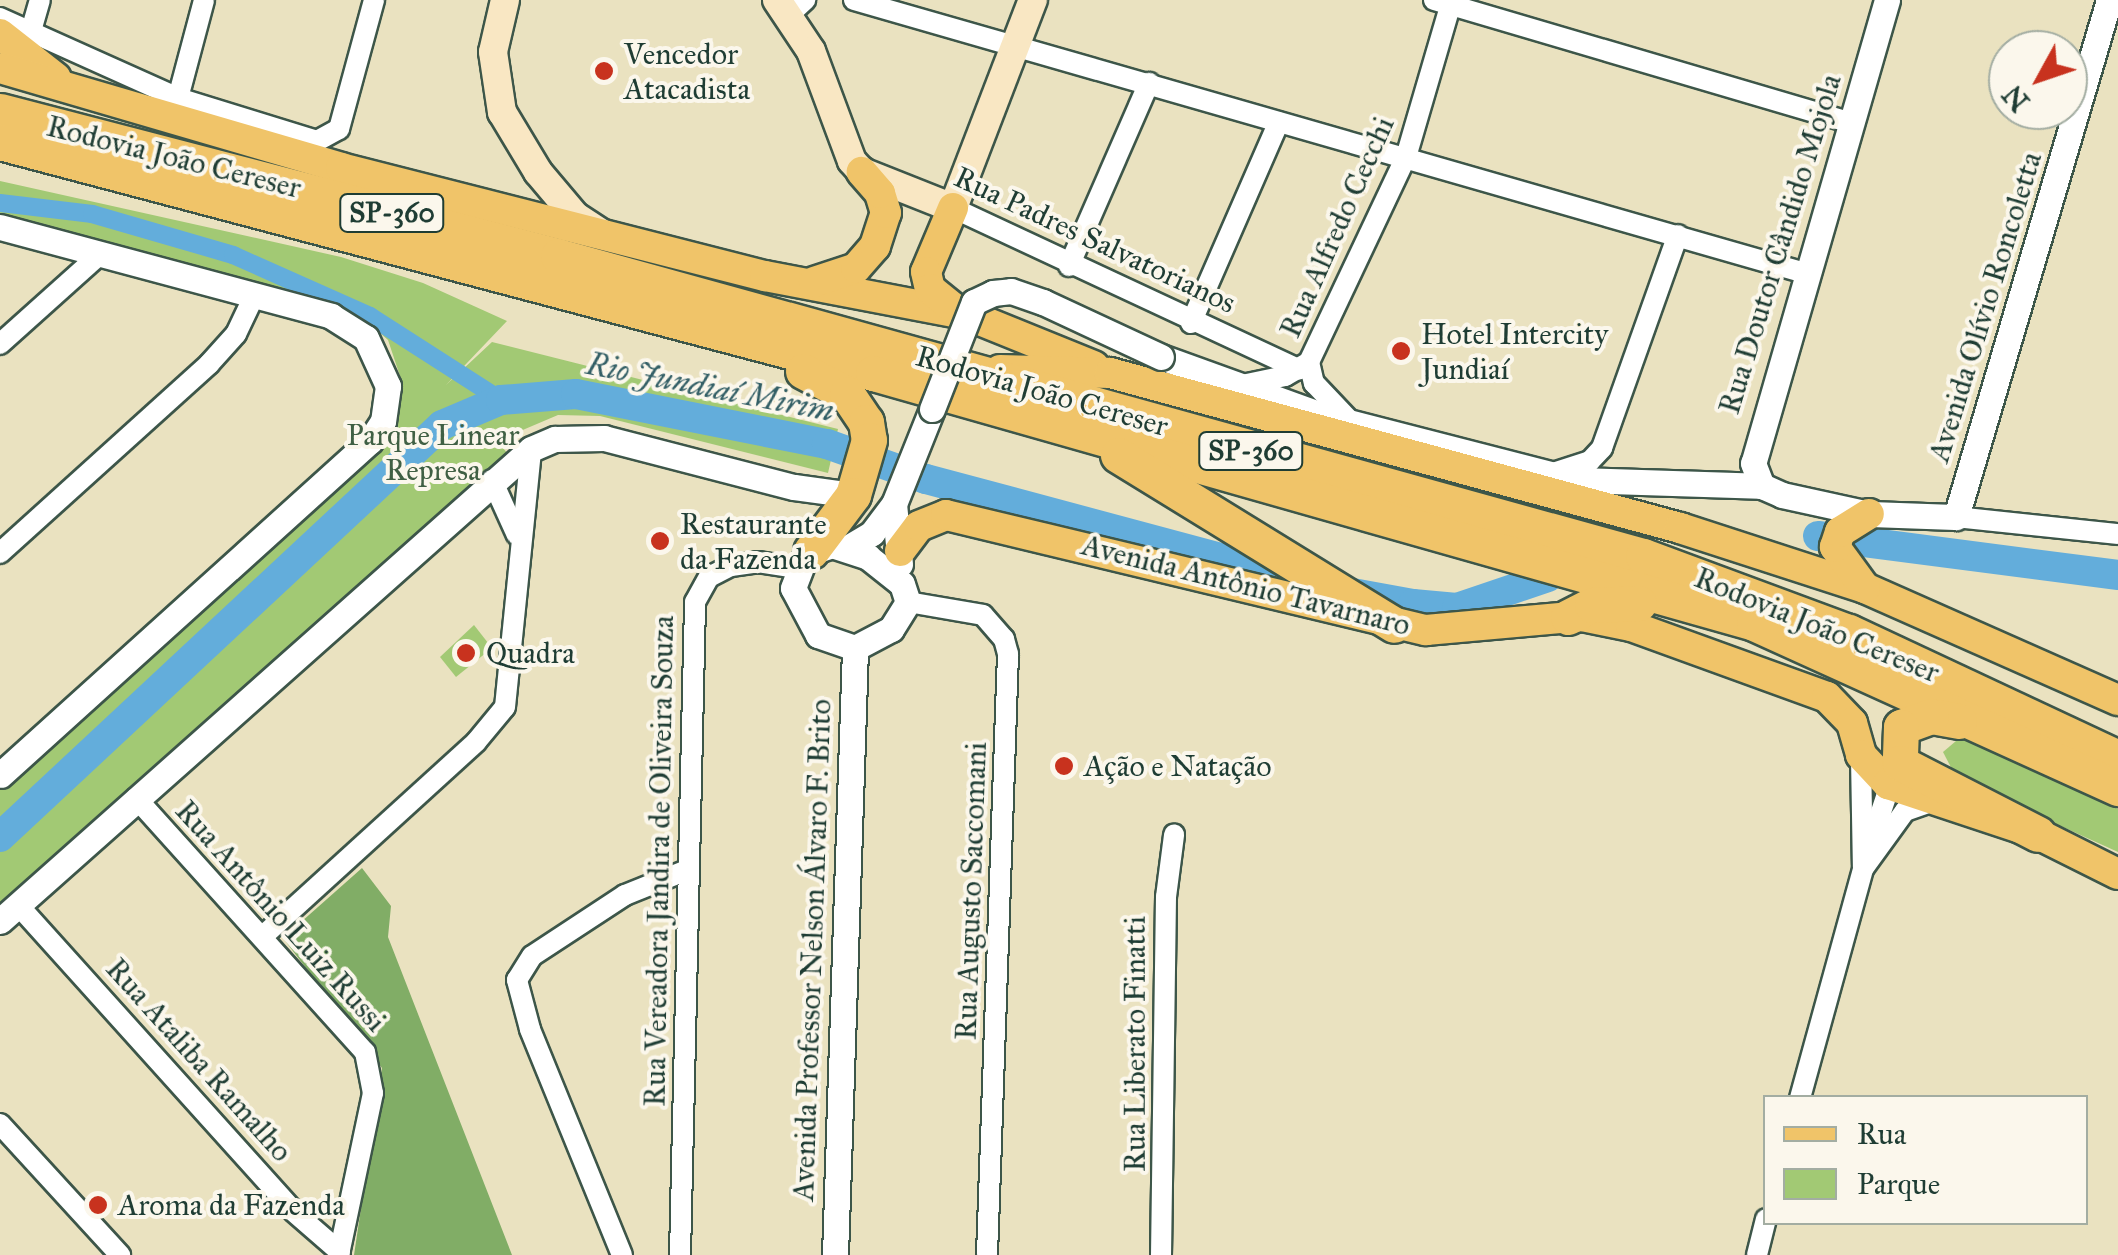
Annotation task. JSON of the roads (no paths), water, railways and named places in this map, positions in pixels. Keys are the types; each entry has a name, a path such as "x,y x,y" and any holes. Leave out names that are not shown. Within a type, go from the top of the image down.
{"highway":[{"name":"Rodovia João Cereser","path":"0,111 966,369 1643,556 1849,632 2118,758"},
{"name":"Rodovia João Cereser","path":"0,142 1082,432 1754,623 2118,788"},
{"path":"0,166 138,180"},
{"path":"594,300 827,380 856,405 869,440 833,528"},
{"path":"1082,432 1383,618"},
{"path":"1568,617 1592,605 1632,602 1754,623"},
{"path":"2020,743 1965,722 1914,719 1896,740 1894,773 2038,834"}],"main road":[{"path":"505,0 494,78 502,112 538,172 575,216 605,236"},
{"path":"1033,0 1020,46 926,272 941,302 1110,373 1595,504 1860,581 2118,700"},
{"path":"791,5 812,51 842,142 880,193 886,214 875,246 856,268 809,284"},
{"path":"0,34 70,90"},
{"path":"0,68 605,236 809,284 964,314"},
{"name":"Rua Padres Salvatorianos","path":"862,172 952,208"},
{"path":"966,369 1110,373"},
{"name":"Avenida Antônio Tavarnaro","path":"900,552 919,526 946,515 1102,548 1426,630 1568,617 1631,626 1827,698 1852,723 1861,755 1894,773"},
{"path":"1860,519 1835,547 1860,581"},
{"path":"1894,773 1934,802 2038,834 2118,874"}],"street":[{"path":"31,31 40,0"},
{"path":"178,98 204,0"},
{"path":"0,18 178,98 317,140 339,129 374,0"},
{"path":"854,0 1805,272"},
{"name":"Rua Doutor Cândido Mojola","path":"1772,490 1755,444 1887,0"},
{"name":"Avenida Olívio Roncoletta","path":"1956,517 2109,0"},
{"path":"1446,2 1850,124"},
{"name":"Rua Alfredo Cecchi","path":"1240,385 1304,366 1406,157 1446,2"},
{"path":"1070,266 1148,83"},
{"path":"1190,323 1279,122"},
{"name":"Rua Padres Salvatorianos","path":"952,208 1190,323 1304,366"},
{"path":"0,227 98,256 255,294 344,322 375,350 385,370 387,406 370,441 0,776"},
{"path":"1553,473 1590,461 1602,448 1678,235"},
{"path":"0,344 98,256"},
{"path":"833,528 872,533 896,499 974,302 1011,290 1161,357 1240,385 1350,422 1553,473 1601,483 1772,490 1860,519 1956,517 2118,534"},
{"path":"0,552 209,364 236,334 255,294"},
{"name":"Rua Alfredo Cecchi","path":"1304,366 1314,383 1350,422"},
{"path":"9,913 492,480 531,450 555,439 604,438 794,487 905,593"},
{"path":"263,936 493,726 512,682 518,537 531,450"},
{"path":"492,480 518,537"},
{"path":"833,528 792,588 804,618 818,635 855,648 891,629 905,593 896,499"},
{"name":"Rua Vereadora Jandira de Oliveira Souza","path":"678,1250 695,602 709,578 731,566 758,562 833,528"},
{"name":"Rua Augusto Saccomani","path":"905,593 983,615 1004,638 1008,654 987,1255"},
{"name":"Avenida Professor Nelson Álvaro F. Brito","path":"835,1255 855,648"},
{"path":"1861,755 1863,869"},
{"path":"1801,1095 1863,869 1894,773"},
{"name":"Rua Antônio Luiz Russi","path":"136,798 345,1025 373,1072 340,1254"},
{"path":"1863,869 1904,811 1934,802"},
{"name":"Rua Liberato Finatti","path":"1162,1254 1166,897 1174,835"},
{"path":"622,1255 530,1029 517,980 532,956 624,895 687,870"},
{"name":"Rua Ataliba Ramalho","path":"9,913 294,1212 340,1254"},
{"path":"0,1124 7,1147 120,1255"},
{"path":"1757,1255 1765,1225"}],"waterway":[{"path":"0,203 92,214 233,255 370,316 501,400"},
{"name":"Rio Jundiaí Mirim","path":"0,837 442,425 501,400 576,394 827,444 926,479 1347,592 1413,604 1457,608 1548,577"},
{"name":"Rio Jundiaí Mirim","path":"1818,536 2118,575"}],"place":[{"name":"Vencedor Atacadista","path":"604,71"},
{"name":"Hotel Intercity Jundiaí","path":"1401,351"},
{"name":"Restaurante da Fazenda","path":"660,541"},
{"name":"Quadra","path":"466,653"},
{"name":"Ação e Natação","path":"1064,766"},
{"name":"Aroma da Fazenda","path":"98,1205"}],"park label":[{"name":"Parque Linear Represa","path":"433,452"}]}
